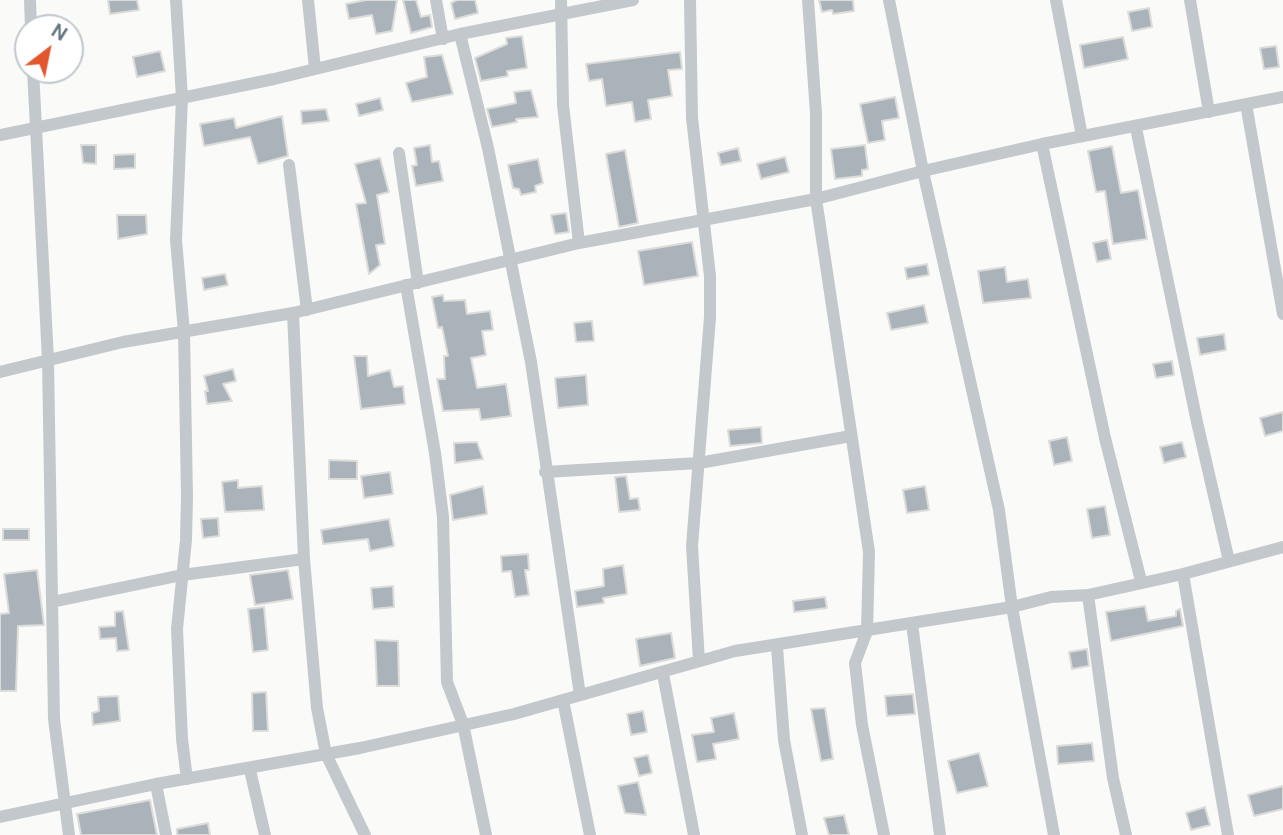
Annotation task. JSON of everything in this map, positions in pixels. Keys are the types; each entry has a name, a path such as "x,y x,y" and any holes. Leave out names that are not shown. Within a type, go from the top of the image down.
{"street":[{"path":"176,0 181,98 176,240 184,332 187,496 177,628 178,681 187,779"},
{"path":"308,0 315,69"},
{"path":"436,0 443,39"},
{"path":"561,0 563,105 579,243"},
{"path":"0,135 315,69 460,34 633,0"},
{"path":"690,0 692,118 705,221 710,317 692,546 699,662"},
{"path":"808,0 816,113 816,200 866,520 867,631 855,663 862,725 884,835"},
{"path":"889,0 923,171 999,510 1012,607 1054,835"},
{"path":"1056,0 1082,136"},
{"path":"1190,0 1209,112"},
{"path":"460,34 531,362 545,472 580,695"},
{"path":"34,84 48,360 54,719 69,835"},
{"path":"0,372 184,332 307,310 579,243 816,200 923,171 1042,144 1136,128 1283,97"},
{"path":"1246,104 1283,314"},
{"path":"1136,128 1229,561"},
{"path":"1042,144 1105,438 1141,581"},
{"path":"399,153 412,284 443,517 447,682 463,724 486,835"},
{"path":"289,165 307,310"},
{"path":"293,313 304,559 312,666 326,754 365,835"},
{"path":"545,472 699,463 851,436"},
{"path":"0,817 187,779 250,770 463,724 663,674 735,652 1012,607 1051,597 1088,595 1141,581 1183,574 1283,547"},
{"path":"52,602 182,575 304,559"},
{"path":"1183,574 1228,835"},
{"path":"1088,595 1113,778 1126,835"},
{"path":"912,624 940,835"},
{"path":"777,647 784,740 802,835"},
{"path":"663,674 694,835"},
{"path":"563,700 590,835"},
{"path":"250,770 265,835"},
{"path":"156,785 166,835"}],"building":[{"path":"108,0 137,0 139,10 110,14"},
{"path":"366,0 397,0 392,31 376,34 372,15 349,19 346,4"},
{"path":"403,0 416,0 421,17 430,15 432,27 411,33"},
{"path":"457,0 475,0 478,13 455,19 451,3"},
{"path":"819,0 853,0 854,11 833,14 832,10 822,12"},
{"path":"1149,8 1152,27 1132,31 1128,12"},
{"path":"522,36 527,68 507,71 508,76 481,81 475,58 507,44 506,38"},
{"path":"1123,37 1128,59 1084,68 1080,45"},
{"path":"1276,46 1279,67 1264,69 1260,48"},
{"path":"160,51 165,71 137,77 133,57"},
{"path":"680,52 682,69 668,70 672,96 648,100 651,119 635,122 632,102 606,106 602,79 589,81 586,64"},
{"path":"442,55 453,94 412,102 406,83 427,77 424,57"},
{"path":"531,90 538,117 516,119 517,122 492,127 487,109 516,103 514,92"},
{"path":"895,97 899,118 882,121 885,140 868,143 860,104"},
{"path":"380,98 383,110 359,116 356,104"},
{"path":"326,109 329,121 302,124 301,111"},
{"path":"282,116 288,156 258,164 250,137 204,146 200,124 234,118 236,128"},
{"path":"81,145 96,145 96,164 83,163"},
{"path":"430,145 432,162 439,161 443,181 416,186 412,166 417,165 414,148"},
{"path":"865,145 868,169 862,170 862,176 835,179 831,149"},
{"path":"1112,146 1121,193 1138,190 1147,239 1113,244 1105,191 1096,192 1088,151"},
{"path":"738,148 741,161 721,165 718,153"},
{"path":"625,150 638,223 619,227 606,154"},
{"path":"135,154 135,168 114,169 114,155"},
{"path":"785,157 789,172 761,179 757,164"},
{"path":"380,158 389,192 377,195 385,244 376,245 380,265 369,274 356,204 366,203 355,164"},
{"path":"538,159 543,183 535,186 536,192 521,195 519,189 513,188 508,165"},
{"path":"566,213 569,232 555,234 551,215"},
{"path":"117,215 146,215 147,234 118,239"},
{"path":"1107,240 1111,259 1097,262 1093,243"},
{"path":"692,242 698,276 644,285 638,251"},
{"path":"927,264 929,275 907,279 905,268"},
{"path":"1005,267 1007,282 1028,279 1031,298 983,303 978,271"},
{"path":"225,274 228,285 204,290 202,278"},
{"path":"443,295 444,301 465,300 467,314 490,311 493,330 482,331 486,355 471,358 477,388 506,384 511,416 481,420 479,409 443,411 437,379 445,379 444,356 448,356 442,327 438,328 432,297"},
{"path":"924,305 928,323 891,330 887,313"},
{"path":"592,321 594,341 576,342 574,323"},
{"path":"1224,334 1226,350 1200,355 1197,338"},
{"path":"354,356 367,356 368,376 390,370 394,387 403,386 405,404 361,409"},
{"path":"1172,361 1174,375 1156,378 1153,364"},
{"path":"233,369 236,381 223,384 232,401 207,404 205,391 208,391 204,376"},
{"path":"586,375 588,405 558,408 555,378"},
{"path":"1283,412 1283,431 1265,436 1260,418"},
{"path":"761,427 762,443 730,446 728,430"},
{"path":"1067,437 1072,461 1054,465 1049,441"},
{"path":"477,442 483,459 455,463 454,443"},
{"path":"1182,442 1186,457 1164,463 1160,447"},
{"path":"329,460 357,461 357,479 329,479"},
{"path":"390,472 393,494 364,498 361,476"},
{"path":"626,476 630,499 638,498 640,510 619,512 615,477"},
{"path":"238,480 238,488 262,486 264,510 225,512 222,482"},
{"path":"483,486 487,514 453,520 450,495"},
{"path":"925,486 929,510 907,513 903,490"},
{"path":"1105,506 1110,535 1092,538 1087,509"},
{"path":"218,518 219,536 203,538 201,519"},
{"path":"389,519 394,546 370,551 368,539 323,544 321,530"},
{"path":"3,529 29,529 29,540 3,540"},
{"path":"528,554 529,570 525,570 529,595 515,597 511,571 502,572 501,556"},
{"path":"623,565 627,594 603,598 604,603 577,607 575,591 604,586 603,569"},
{"path":"37,570 44,625 18,626 16,691 0,691 0,614 9,613 4,574"},
{"path":"288,570 293,599 255,605 250,575"},
{"path":"393,586 394,607 373,609 371,588"},
{"path":"825,597 827,608 794,612 793,601"},
{"path":"1145,606 1148,621 1176,616 1176,611 1180,609 1183,626 1111,641 1106,612"},
{"path":"264,607 268,650 253,652 248,609"},
{"path":"123,611 129,650 117,651 116,638 100,639 99,627 115,626 115,612"},
{"path":"671,633 675,658 640,666 636,639"},
{"path":"375,640 398,641 399,686 377,686"},
{"path":"1087,649 1089,666 1072,669 1069,652"},
{"path":"266,692 268,731 253,731 252,693"},
{"path":"913,694 915,714 887,716 885,696"},
{"path":"118,696 120,721 93,725 92,713 99,711 98,697"},
{"path":"825,708 833,759 821,761 811,709"},
{"path":"643,711 647,732 631,735 627,714"},
{"path":"734,713 739,739 713,744 716,759 697,762 692,735 714,732 711,718"},
{"path":"1092,743 1094,761 1058,764 1057,746"},
{"path":"979,753 988,786 957,793 948,761"},
{"path":"648,755 652,773 639,776 634,758"},
{"path":"638,782 646,815 625,813 618,786"},
{"path":"1283,786 1283,809 1254,816 1248,795"},
{"path":"150,800 157,835 81,835 77,814"},
{"path":"1205,807 1210,825 1191,830 1186,813"},
{"path":"844,815 849,835 829,835 824,818"},
{"path":"208,823 210,835 177,835 177,829"}]}
